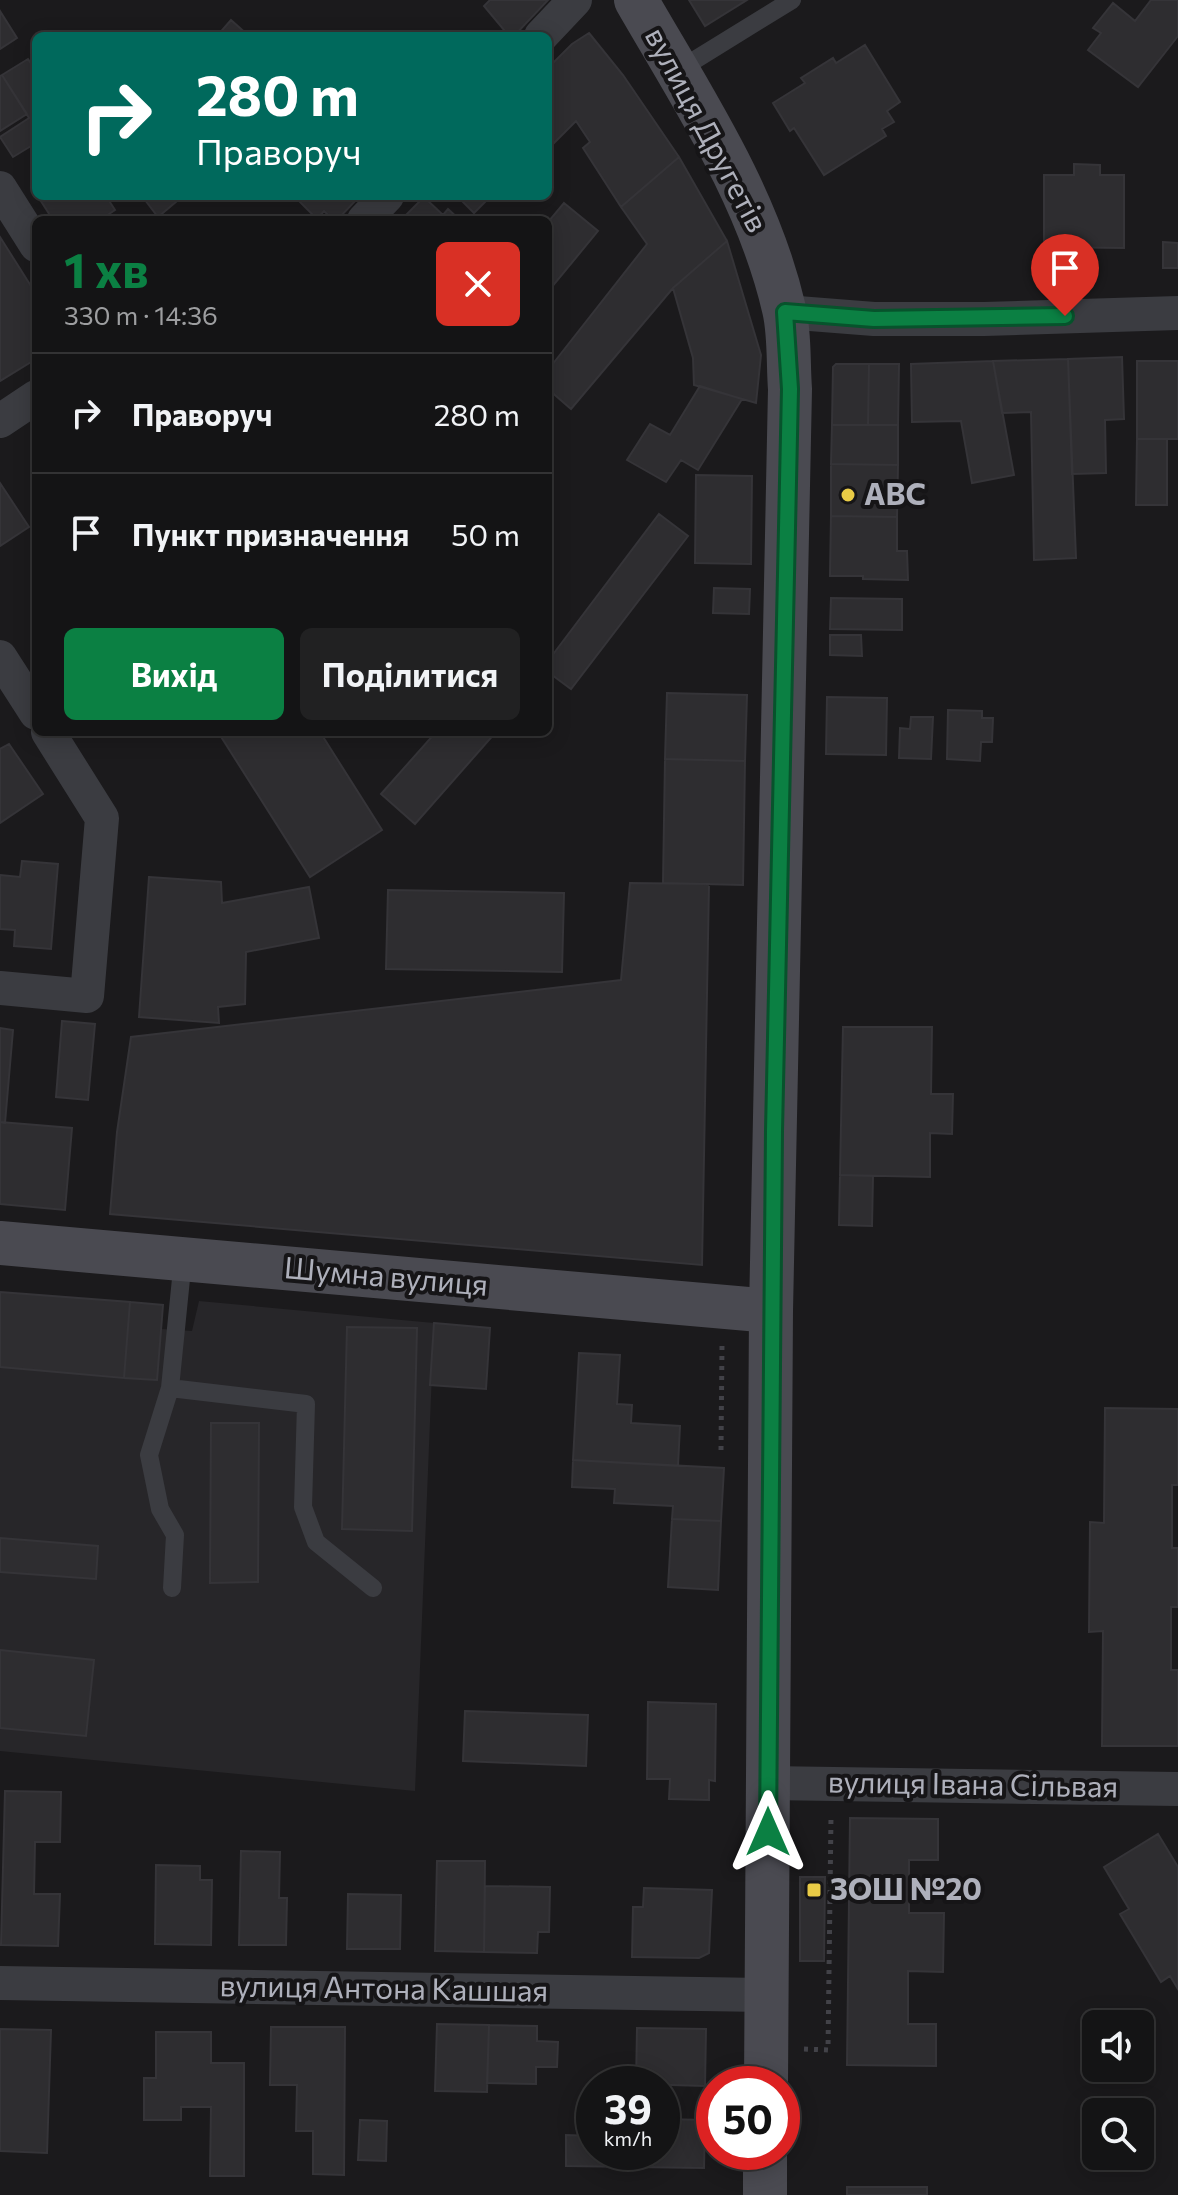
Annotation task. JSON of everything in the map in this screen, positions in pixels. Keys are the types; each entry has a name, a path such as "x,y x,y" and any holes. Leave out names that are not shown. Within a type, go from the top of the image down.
{"main road":[{"name":"вулиця Другетів","path":"636,0 737,176 765,242 785,312 790,389 771,1311 766,2066"},
{"name":"Шумна вулиця","path":"0,1243 771,1311"},
{"path":"765,2170 765,2195"}],"street":[{"path":"545,32 575,0"},
{"path":"0,188 32,239"},
{"path":"368,216 383,200"},
{"path":"785,312 874,319 1178,313"},
{"path":"0,421 32,400"},
{"path":"0,657 32,707"},
{"path":"0,988 87,996 102,818 51,736"},
{"name":"вулиця Івана Сільвая","path":"768,1783 1178,1789"},
{"name":"вулиця Антона Кашшая","path":"0,1983 768,1995"}],"lane":[{"path":"677,71 792,0"},
{"path":"172,1588 175,1535 160,1509 149,1455 170,1388 183,1259"},
{"path":"170,1388 306,1404 303,1507 316,1542 373,1588"}],"path":[{"path":"721,1450 722,1332"},
{"path":"828,2050 831,1806"}],"shaded area":[{"path":"0,1292 163,1305 162,1329 192,1331 199,1301 434,1323 415,1791 0,1751"}],"building":[{"path":"490,0 548,0 518,32 506,32 484,6"},
{"path":"689,0 747,0 705,26"},
{"path":"1151,0 1178,0 1178,36 1138,87 1088,50 1101,33 1093,28 1113,3 1135,21"},
{"path":"0,11 17,38 0,49"},
{"path":"231,20 244,32 220,32"},
{"path":"589,33 623,75 679,157 621,207 583,148 590,142 576,121 552,145 552,64 572,44"},
{"path":"865,45 900,102 887,111 894,122 882,129 886,136 824,175 794,128 790,131 773,103 805,83 801,78 833,58 836,63"},
{"path":"28,59 32,65 32,145 13,157 0,137 29,118 2,75"},
{"path":"0,76 27,114 0,131"},
{"path":"679,157 727,241 673,288 571,409 552,392 552,365 647,244 621,207"},
{"path":"1074,164 1100,165 1100,175 1124,175 1124,248 1044,247 1044,175 1074,175"},
{"path":"40,200 109,200 115,210 106,216 50,216"},
{"path":"145,200 178,200 159,216"},
{"path":"298,200 356,200 341,216 329,216 324,211 320,216 314,216"},
{"path":"421,200 427,200 443,215 448,209 456,216 405,216"},
{"path":"461,200 487,200 474,213"},
{"path":"564,203 598,231 552,287 552,217"},
{"path":"0,237 32,288 32,361 0,381"},
{"path":"727,241 761,355 756,403 694,385 693,358 673,288"},
{"path":"1163,242 1178,243 1178,268 1163,268"},
{"path":"1122,357 1124,419 1105,420 1106,473 1072,474 1068,359"},
{"path":"1068,359 1076,558 1034,560 1031,412 1002,413 993,361"},
{"path":"993,361 1014,475 972,483 961,421 912,422 911,364"},
{"path":"1137,361 1178,361 1178,439 1137,439"},
{"path":"836,364 869,364 868,425 832,425 833,367"},
{"path":"869,364 899,364 898,425 868,425"},
{"path":"700,386 742,399 698,470 681,460 666,482 627,460 650,424 670,435"},
{"path":"832,425 898,425 898,465 831,464"},
{"path":"1137,439 1167,439 1167,505 1136,505"},
{"path":"831,464 898,465 897,517 831,516"},
{"path":"696,475 752,476 751,564 695,563"},
{"path":"0,483 29,527 0,546"},
{"path":"659,514 688,536 571,689 552,675 552,656"},
{"path":"831,516 897,517 897,551 907,551 908,580 830,576"},
{"path":"714,588 750,589 749,614 713,613"},
{"path":"831,598 902,599 902,630 830,629"},
{"path":"830,635 861,635 862,656 830,655"},
{"path":"667,693 747,695 745,761 665,759"},
{"path":"827,697 887,698 886,755 826,754"},
{"path":"948,710 982,711 982,718 993,718 992,742 981,742 980,761 947,759"},
{"path":"911,717 933,717 931,759 899,758 900,728 910,729"},
{"path":"221,736 323,736 382,830 310,877"},
{"path":"432,736 492,736 415,824 381,794"},
{"path":"9,744 43,794 0,823 0,749"},
{"path":"665,759 745,761 743,885 663,883"},
{"path":"22,861 58,864 51,949 14,946 15,930 0,929 0,875 20,877"},
{"path":"149,877 221,882 222,903 309,887 319,938 246,952 245,1004 218,1007 219,1023 139,1017"},
{"path":"630,883 709,884 702,1265 110,1214 117,1132 131,1037 621,980"},
{"path":"388,890 564,893 562,972 386,969"},
{"path":"62,1021 95,1024 88,1100 56,1097"},
{"path":"843,1027 932,1027 931,1094 953,1094 952,1134 930,1133 930,1177 840,1175"},
{"path":"0,1028 13,1030 5,1123 0,1122"},
{"path":"0,1122 72,1128 65,1210 0,1204"},
{"path":"840,1175 873,1176 872,1226 839,1225"},
{"path":"0,1292 130,1302 124,1378 0,1367"},
{"path":"130,1302 163,1305 157,1380 124,1378"},
{"path":"434,1323 490,1328 486,1389 430,1385"},
{"path":"347,1327 417,1328 412,1531 342,1529"},
{"path":"579,1353 620,1355 617,1404 632,1405 631,1423 680,1426 678,1466 573,1460"},
{"path":"1105,1408 1178,1409 1178,1485 1172,1485 1172,1548 1178,1548 1178,1607 1171,1607 1171,1670 1178,1670 1178,1746 1102,1746 1103,1631 1089,1632 1090,1522 1104,1523"},
{"path":"211,1423 259,1423 258,1582 210,1583"},
{"path":"573,1460 724,1468 721,1521 672,1519 673,1506 614,1503 615,1489 572,1487"},
{"path":"672,1519 721,1521 718,1590 668,1587"},
{"path":"0,1538 98,1546 96,1579 0,1572"},
{"path":"0,1650 94,1660 86,1736 0,1728"},
{"path":"648,1702 716,1704 715,1781 709,1780 709,1800 669,1799 670,1779 647,1779"},
{"path":"465,1711 588,1715 586,1766 463,1761"},
{"path":"5,1791 61,1792 60,1842 35,1842 34,1894 60,1894 58,1946 1,1945"},
{"path":"850,1818 938,1819 938,1860 909,1860 909,1913 944,1913 943,1972 908,1971 908,2024 936,2024 936,2066 847,2065"},
{"path":"1158,1834 1178,1867 1178,1989 1170,1976 1161,1982 1120,1914 1129,1909 1104,1867"},
{"path":"241,1851 280,1852 279,1898 287,1898 286,1945 239,1945"},
{"path":"437,1861 485,1861 484,1952 435,1951"},
{"path":"156,1865 200,1866 200,1880 212,1880 211,1945 155,1944"},
{"path":"800,1877 825,1877 824,1961 800,1961"},
{"path":"485,1886 550,1887 549,1932 538,1932 537,1953 484,1952"},
{"path":"644,1888 712,1890 709,1953 699,1958 632,1957 633,1907 643,1907"},
{"path":"348,1894 401,1895 400,1949 347,1949"},
{"path":"437,2024 489,2025 487,2092 435,2091"},
{"path":"489,2025 537,2026 537,2041 558,2042 557,2067 536,2067 536,2084 487,2083"},
{"path":"271,2027 345,2027 344,2175 313,2174 313,2131 296,2131 297,2085 270,2085"},
{"path":"637,2028 706,2029 705,2066 696,2066 696,2086 680,2085 680,2066 636,2066"},
{"path":"0,2029 51,2030 47,2153 0,2151"},
{"path":"156,2032 211,2032 211,2063 244,2063 244,2176 210,2176 211,2107 181,2107 181,2120 144,2120 144,2078 156,2078"},
{"path":"680,2119 696,2120 696,2168 680,2168"},
{"path":"360,2120 387,2121 386,2161 358,2160"},
{"path":"566,2135 576,2135 576,2166 566,2166"},
{"path":"847,2187 927,2187 927,2195 847,2195"}],"place":[{"name":"АВС","path":"848,495"},
{"name":"ЗОШ №20","path":"814,1890"}],"route":[{"path":"768,1832 771,1311 790,389 785,312 874,319 1065,316"}]}
